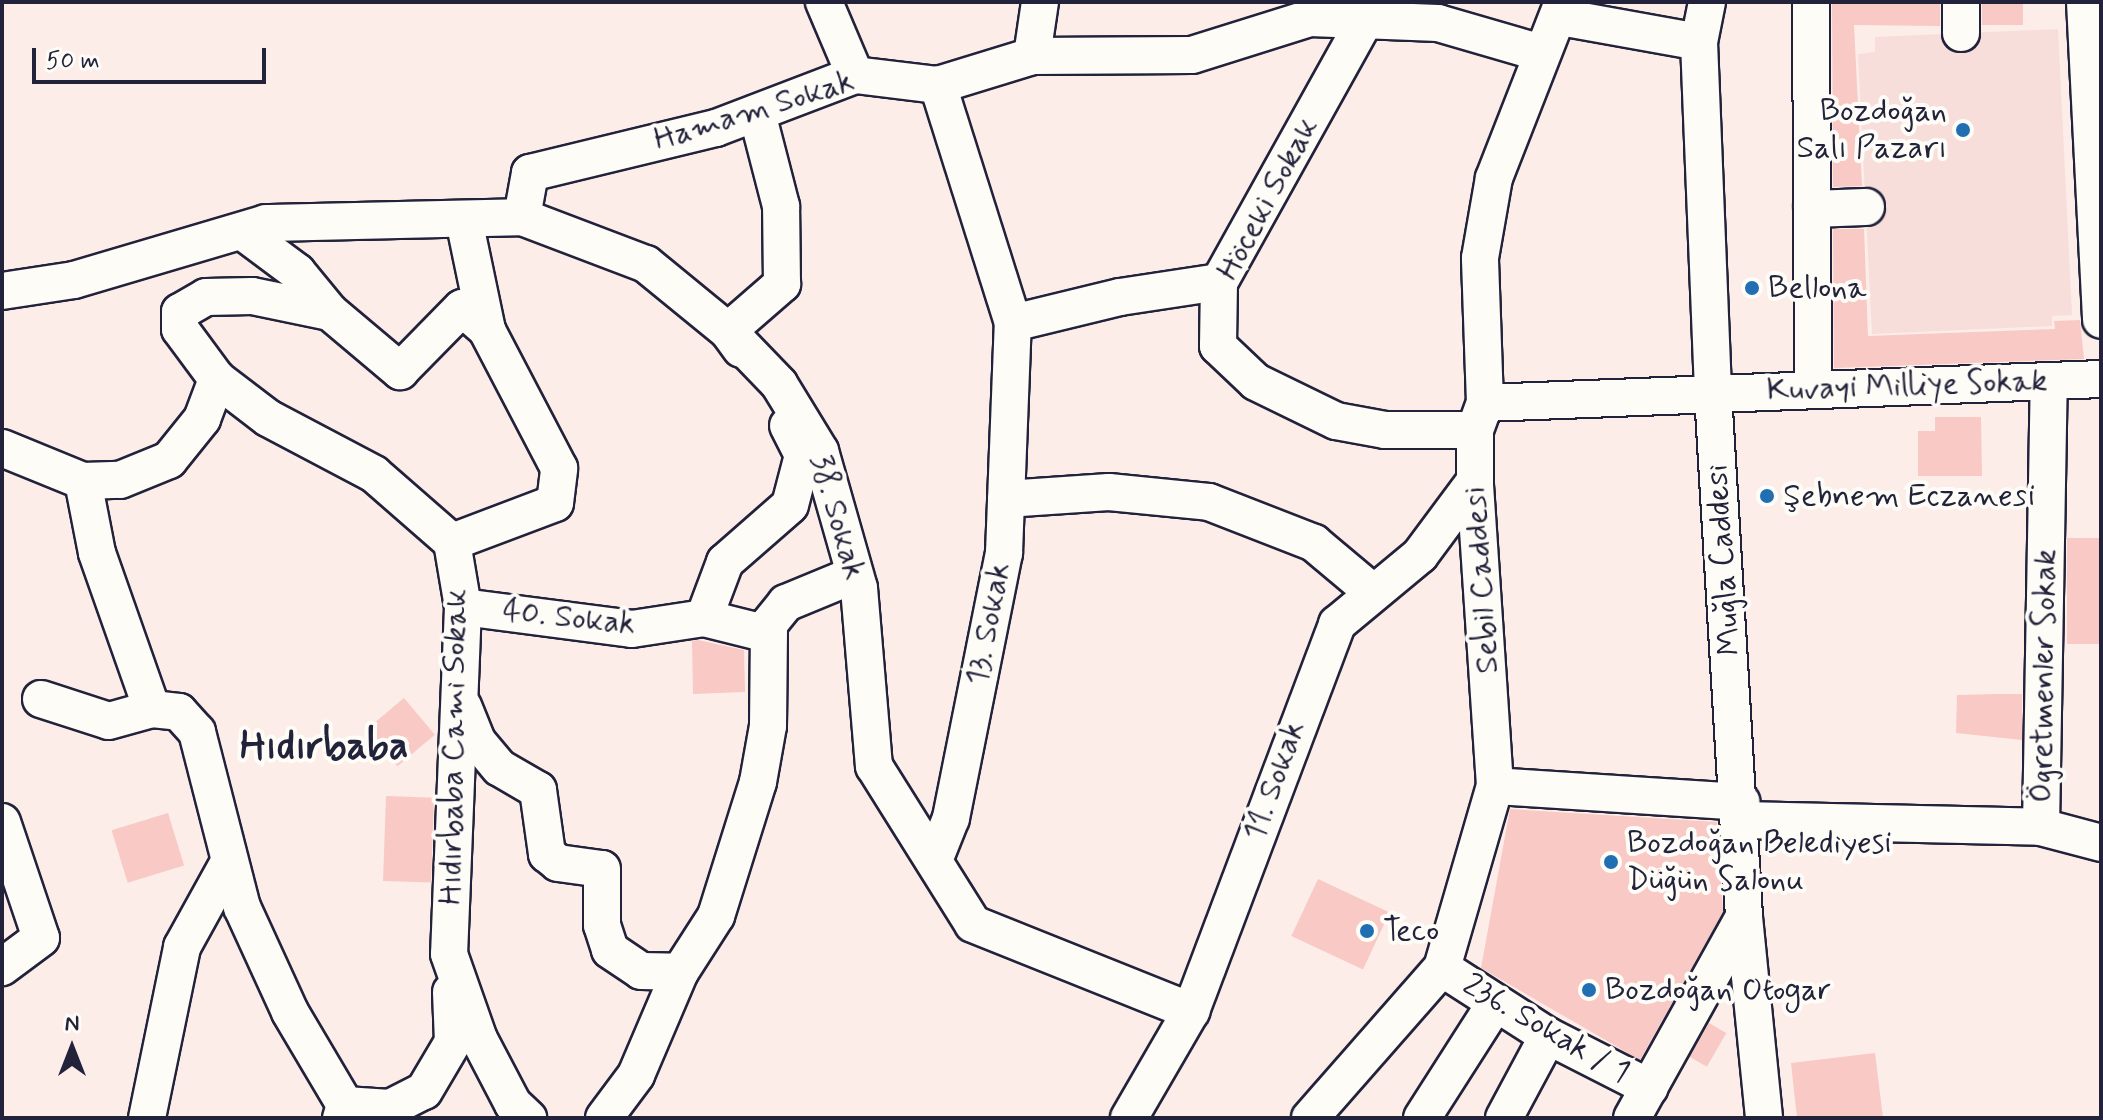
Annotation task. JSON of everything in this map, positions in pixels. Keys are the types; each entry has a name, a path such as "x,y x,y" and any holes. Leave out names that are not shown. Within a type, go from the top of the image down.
{"street":[{"path":"824,2 855,75"},
{"path":"1032,56 1040,2"},
{"name":"Muğla Caddesi","path":"1707,2 1699,42 1713,393 1742,811 1744,917 1764,1118"},
{"path":"1811,2 1813,389"},
{"path":"2085,2 2101,320"},
{"path":"1562,10 1699,42"},
{"name":"Sebil Caddesi","path":"1310,1118 1442,968 1495,786 1475,481 1480,417 1480,258 1494,178 1541,53 1562,10"},
{"name":"Hamam Sokak","path":"522,217 530,173 757,113 855,75 938,85 1032,56 1192,55 1310,18 1364,22 1437,12 1541,53"},
{"name":"Höceki Sokak","path":"1364,22 1219,282 1218,346 1256,382 1336,421 1385,430 1713,393"},
{"name":"13. Sokak","path":"935,858 951,818 972,721 986,618 1004,553 1013,323 938,85"},
{"path":"704,618 725,562 790,505 803,455 728,331 782,284 781,206 757,113"},
{"path":"1812,209 1866,207"},
{"path":"2,291 74,280 294,219 464,220 522,217"},
{"name":"38. Sokak","path":"522,217 646,264 728,331 779,384 820,451 854,575 874,766 935,858"},
{"path":"330,312 252,296 206,297 180,312 180,329 217,379 268,418 374,474 452,542 555,503 559,468 487,330 464,220"},
{"path":"242,231 297,272 330,312 400,371 462,308 487,330"},
{"path":"1013,323 1120,297 1219,282"},
{"path":"2,448 83,481 120,480 169,460 202,419 217,379"},
{"name":"Kuvayi Milliye Sokak","path":"1713,393 2101,379"},
{"name":"Ögretmenler Sokak","path":"2041,827 2049,382"},
{"path":"83,481 97,553 152,709"},
{"name":"11. Sokak","path":"1129,1118 1191,1011 1337,624 1370,590 1420,555 1475,481"},
{"path":"1006,499 1109,492 1209,502 1314,543 1370,590"},
{"name":"Hıdırbaba Cami Sokak","path":"452,542 463,607 449,954 479,1039 513,1104 528,1118"},
{"path":"604,1118 636,1075 654,1025 680,972 716,916 758,782 768,726 768,634 786,603 854,575"},
{"name":"40. Sokak","path":"463,607 632,629 704,618 768,634"},
{"path":"41,699 109,721 152,709 179,712 197,732 242,907 290,1012 343,1111 390,1108 424,1091 444,1067 453,1042 449,954"},
{"path":"461,701 477,741 500,768 538,790 547,854 558,863 602,869 602,925 610,950 641,971 680,972"},
{"path":"1495,786 1742,811 2041,827 2101,843"},
{"path":"2,822 41,938 2,967"},
{"path":"935,858 973,924 1191,1011"},
{"path":"147,1118 182,947 229,862"},
{"path":"1641,1103 1744,917"},
{"name":"236. Sokak / 1","path":"1442,968 1548,1036 1641,1103"},
{"path":"1422,1118 1495,1004"},
{"path":"1504,1118 1548,1036"}],"shaded area":[{"name":"Bozdoğan Salı Pazarı","path":"2058,29 2072,315 2052,316 2052,326 1872,334 1858,54 1875,52 1875,37"}],"building":[{"path":"1832,2 1940,2 1940,26 1854,25 1862,186 1833,187"},
{"path":"1982,2 2023,2 2023,25 1982,25"},
{"path":"1833,229 1864,229 1868,336 2055,329 2054,321 2080,320 2084,359 1834,368"},
{"path":"1935,417 1981,417 1982,476 1918,476 1918,431 1935,431"},
{"path":"2067,538 2101,538 2101,644 2067,644"},
{"path":"692,641 744,650 745,692 693,694"},
{"path":"2022,694 2022,740 1956,733 1957,695"},
{"path":"404,698 435,735 397,766 366,729"},
{"path":"386,796 434,798 431,883 383,881"},
{"path":"1510,809 1717,822 1723,912 1640,1060 1481,968"},
{"path":"168,813 184,866 128,883 112,830"},
{"path":"1318,879 1390,912 1363,969 1291,936"},
{"path":"1709,1023 1726,1033 1707,1067 1690,1057"},
{"path":"1875,1053 1883,1118 1797,1118 1791,1063"}],"place":[{"name":"Bozdoğan Salı Pazarı","path":"1963,130"},
{"name":"Bellona","path":"1752,288"},
{"name":"Şebnem Eczanesi","path":"1767,496"},
{"name":"Bozdoğan Belediyesi Düğün Salonu","path":"1611,862"},
{"name":"Teco","path":"1367,931"},
{"name":"Bozdoğan Otogar","path":"1589,990"}],"district":[{"name":"Hıdırbaba","path":"324,747"}]}
